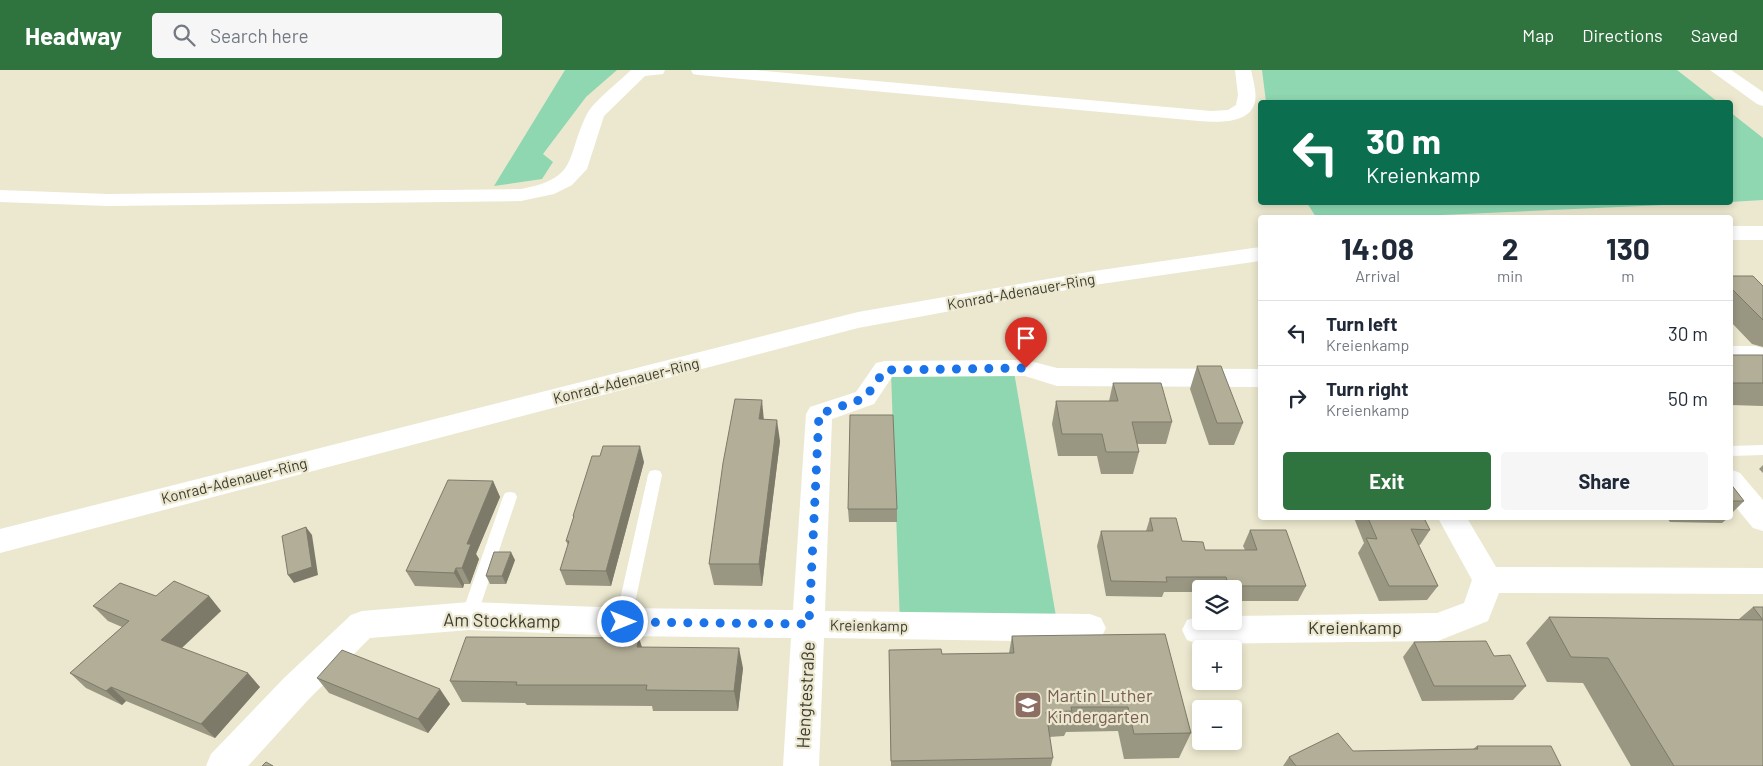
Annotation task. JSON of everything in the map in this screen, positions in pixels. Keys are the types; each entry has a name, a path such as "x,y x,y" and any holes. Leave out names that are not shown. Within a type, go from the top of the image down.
{"main road":[{"path":"1719,70 1763,100"},
{"path":"1733,233 1763,233"},
{"name":"Konrad-Adenauer-Ring","path":"0,541 858,320 1094,278 1258,254"}],"street":[{"path":"0,196 108,200 521,195 547,190 565,181 577,169 596,114 640,71 657,70"},
{"path":"699,70 1199,116 1227,116 1241,111 1246,103 1243,70"},
{"path":"1733,354 1754,354"},
{"name":"Kreienkamp","path":"1090,628 809,624 819,414 865,398 885,370 1026,368 1057,377 1258,378"},
{"path":"1733,484 1763,520"},
{"path":"1453,520 1488,580 1763,581"},
{"name":"Kreienkamp","path":"1242,629 1438,627 1477,612 1488,580"},
{"name":"Am Stockkamp","path":"224,766 296,690 362,625 469,616 623,622 809,624"},
{"name":"Hengtestraße","path":"801,766 809,624"}],"lane":[{"path":"1733,450 1763,450"},
{"path":"623,622 655,475"},
{"path":"469,616 510,497"}],"green space":[{"path":"565,70 617,70 586,97 543,154 553,162 542,179 494,186"},
{"path":"1262,70 1677,70 1715,100 1266,100"},
{"path":"1733,114 1763,138 1763,200 1733,202"},
{"path":"1308,205 1664,205 1441,215 1315,215"},
{"path":"1014,372 1058,628 900,625 891,373"}],"building":[{"path":"1733,276 1753,276 1763,286 1763,320 1733,290"},
{"path":"1733,355 1763,355 1763,383 1733,383"},
{"path":"1197,366 1221,366 1243,423 1217,423"},
{"path":"1113,383 1161,383 1172,422 1132,422 1139,452 1106,452 1102,434 1062,434 1056,401 1118,401"},
{"path":"735,399 762,400 759,419 777,420 759,564 709,564 723,463"},
{"path":"850,415 893,415 897,509 848,509"},
{"path":"603,446 640,446 606,571 560,570 569,541 566,541 573,516 592,456 600,456"},
{"path":"448,480 493,481 467,544 471,544 462,568 456,568 454,573 406,571"},
{"path":"1733,487 1744,501 1733,501"},
{"path":"1150,518 1176,518 1182,541 1203,542 1205,550 1257,550 1250,530 1286,530 1306,586 1242,586 1242,580 1227,580 1226,577 1166,577 1167,582 1111,581 1101,531 1153,531"},
{"path":"1369,520 1425,520 1430,530 1411,529 1438,586 1389,586 1366,538 1377,539"},
{"path":"306,527 312,567 288,575 282,536"},
{"path":"494,552 511,552 502,576 486,576"},
{"path":"174,581 209,596 161,640 248,673 201,724 111,687 106,691 70,673 129,621 93,606 120,583 156,596"},
{"path":"1753,607 1763,607 1763,620"},
{"path":"1549,617 1763,620 1763,766 1674,766 1608,658 1571,657"},
{"name":"Martin Luther Kindergarten","path":"1165,634 1191,733 1134,734 1128,707 1071,707 1072,711 1046,712 1053,758 891,761 889,650 941,649 942,654 1014,653 1012,636"},
{"path":"466,637 639,638 637,647 739,648 734,691 646,690 647,685 516,685 517,682 450,681"},
{"path":"1486,641 1494,656 1510,655 1526,686 1434,686 1414,642"},
{"path":"342,650 440,689 418,719 317,678"},
{"path":"1338,733 1353,751 1478,749 1477,746 1551,746 1561,766 1296,766 1289,757"},
{"path":"266,762 273,766 262,766"}],"place":[{"name":"Martin Luther Kindergarten","path":"1028,705"}],"route":[{"path":"623,622 809,624 819,414 865,398 885,370 1026,368"}]}
